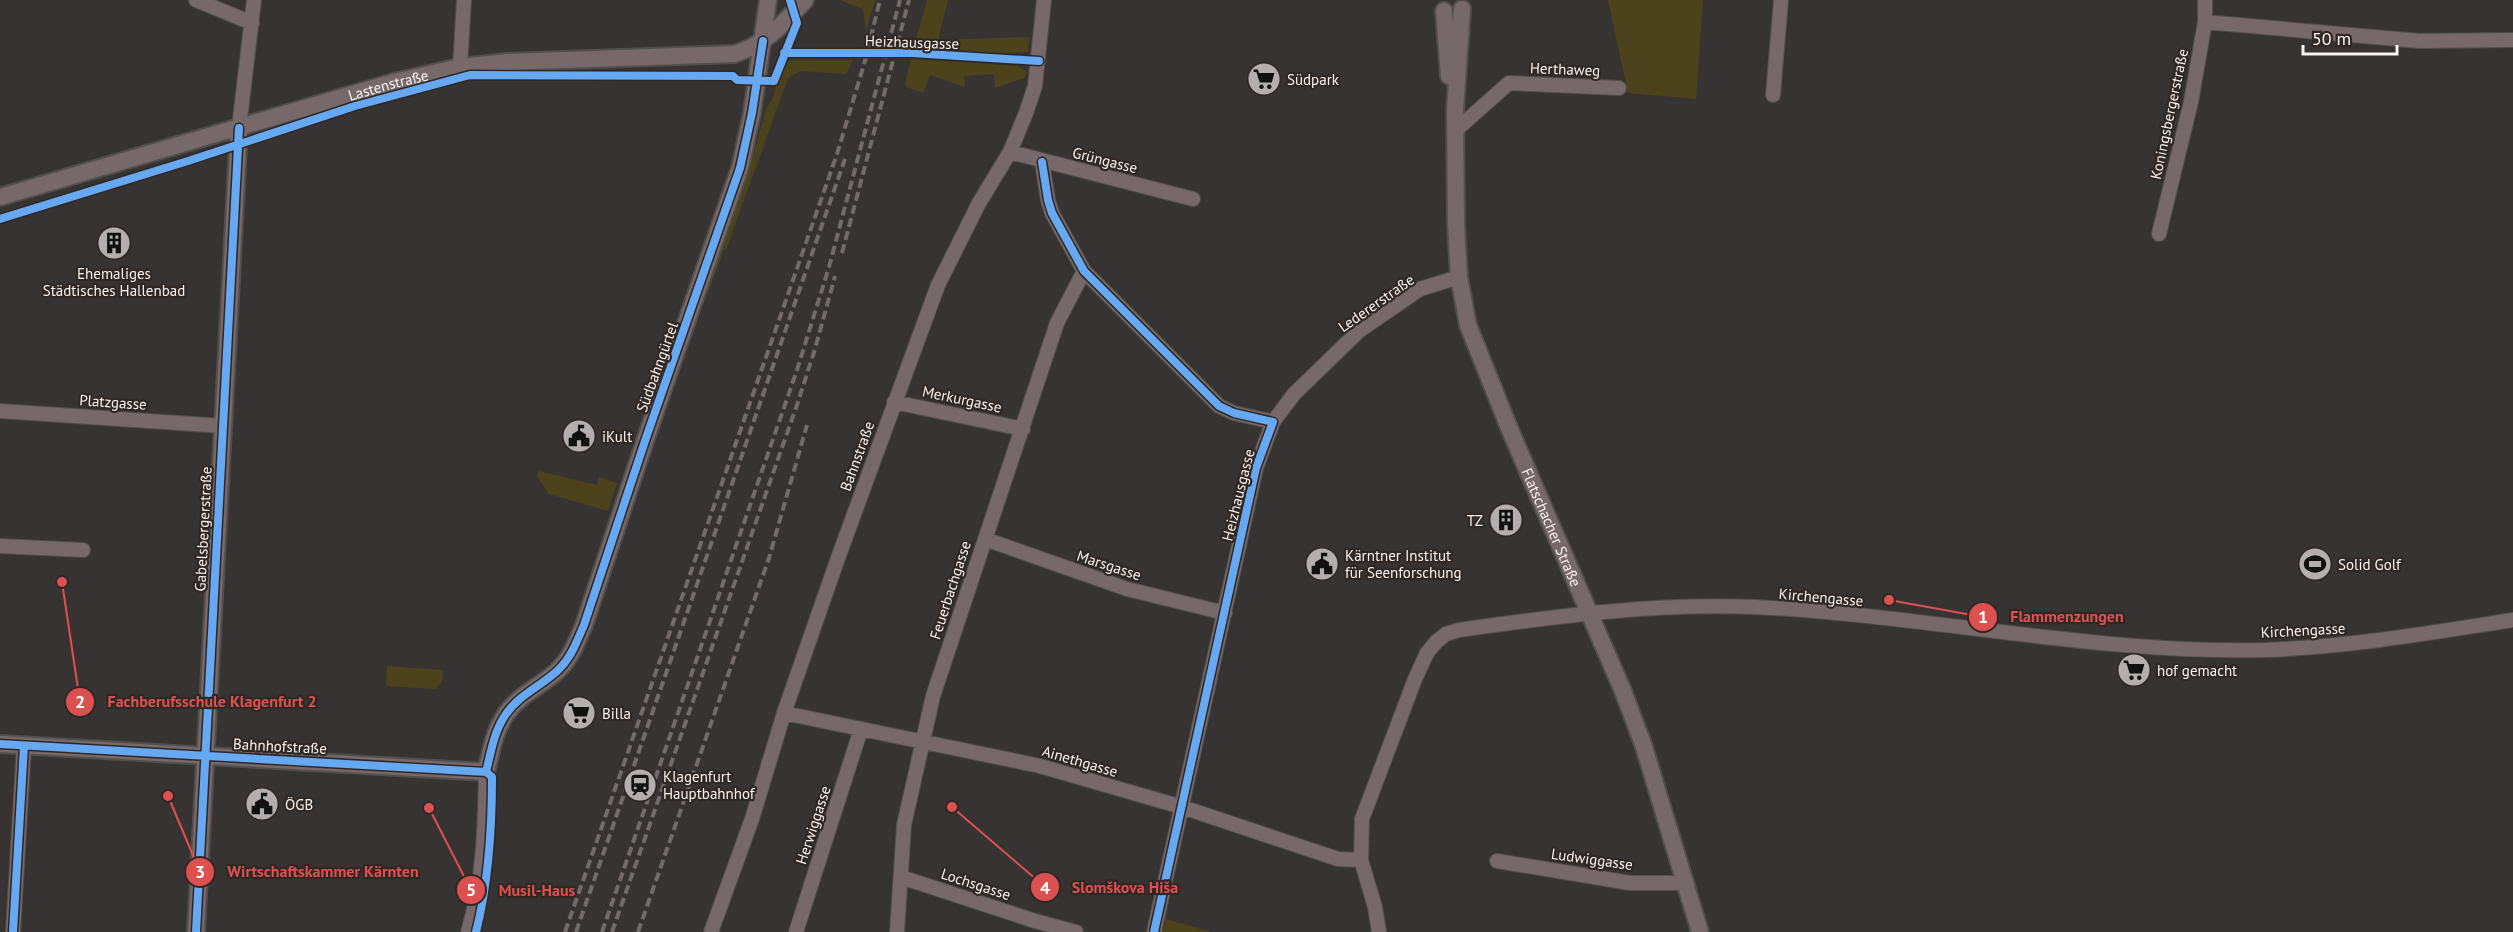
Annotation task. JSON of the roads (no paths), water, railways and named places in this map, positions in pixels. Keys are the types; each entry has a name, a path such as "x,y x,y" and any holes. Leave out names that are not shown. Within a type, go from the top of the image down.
{"street":[{"path":"196,0 252,23"},
{"name":"Gabelsbergerstraße","path":"196,932 239,128 254,0"},
{"path":"460,67 464,0"},
{"name":"Südbahngürtel","path":"486,772 495,738 505,714 518,700 554,674 573,653 584,625 736,179 750,123 768,0"},
{"name":"Lastenstraße","path":"0,197 394,82 460,67 508,62 734,54 763,41 777,30 805,0"},
{"name":"Bahnstraße","path":"711,932 752,819 784,713 938,285 979,203 1010,152 1035,86 1044,0"},
{"path":"1773,95 1781,0"},
{"name":"Koningsbergerstraße","path":"2159,234 2191,102 2205,22 2205,0"},
{"path":"1439,5 1454,12 1466,4"},
{"name":"Flatschacher Straße","path":"1466,4 1455,110 1459,278 1468,325 1510,430 1590,611 1644,747 1700,932"},
{"name":"Flatschacher Straße","path":"1439,5 1450,97 1455,110"},
{"path":"2205,22 2420,42 2513,40"},
{"name":"Herthaweg","path":"1456,130 1509,83 1619,88"},
{"name":"Grüngasse","path":"1010,152 1193,199"},
{"path":"1042,162 1052,213 1084,272 1219,406 1234,413 1273,422"},
{"name":"Feuerbachgasse","path":"897,932 904,825 933,696 1057,323 1084,272"},
{"name":"Ledererstraße","path":"1273,422 1294,394 1359,331 1420,289 1459,278"},
{"name":"Merkurgasse","path":"894,402 1023,429"},
{"name":"Platzgasse","path":"0,411 223,426"},
{"name":"Heizhausgasse","path":"1154,932 1256,468 1273,422"},
{"name":"Marsgasse","path":"985,539 1127,589 1225,613"},
{"path":"0,546 83,550"},
{"name":"Kirchengasse","path":"1379,932 1378,920 1361,860 1362,819 1366,803 1427,653 1446,634 1459,630 1590,611 1667,606 1757,607 2174,648 2263,650 2345,645 2513,620"},
{"name":"Ainethgasse","path":"784,713 1040,766 1182,807 1338,859 1361,860"},
{"name":"Herwiggasse","path":"796,932 861,729"},
{"name":"Bahnhofstraße","path":"0,744 486,772"},
{"path":"13,932 24,746"},
{"path":"469,930 477,901 483,863 486,772"},
{"name":"Ludwiggasse","path":"1497,861 1630,883 1684,882"},
{"name":"Lochsgasse","path":"901,877 1076,932"}],"railway":[{"path":"565,932 837,154 865,61 880,0"},
{"path":"602,932 797,370 829,267 900,0"},
{"path":"842,253 909,0"},
{"path":"576,932 845,159"},
{"path":"612,932 797,405 835,276"},
{"path":"638,932 769,558 807,425"}],"place":[{"name":"Südpark","path":"1264,79"},
{"name":"Ehemaliges Städtisches Hallenbad","path":"114,243"},
{"name":"iKult","path":"579,436"},
{"name":"TZ","path":"1506,520"},
{"name":"Kärntner Institut für Seenforschung","path":"1322,564"},
{"name":"Solid Golf","path":"2315,564"},
{"name":"Fachberufsschule Klagenfurt 2","path":"62,582"},
{"name":"Flammenzungen","path":"1889,600"},
{"name":"hof gemacht","path":"2134,670"},
{"name":"Billa","path":"579,713"},
{"name":"Klagenfurt Hauptbahnhof","path":"640,785"},
{"name":"Wirtschaftskammer Kärnten","path":"168,796"},
{"name":"ÖGB","path":"262,804"},
{"name":"Slomškova Hiša","path":"952,807"},
{"name":"Musil-Haus","path":"429,808"}]}
